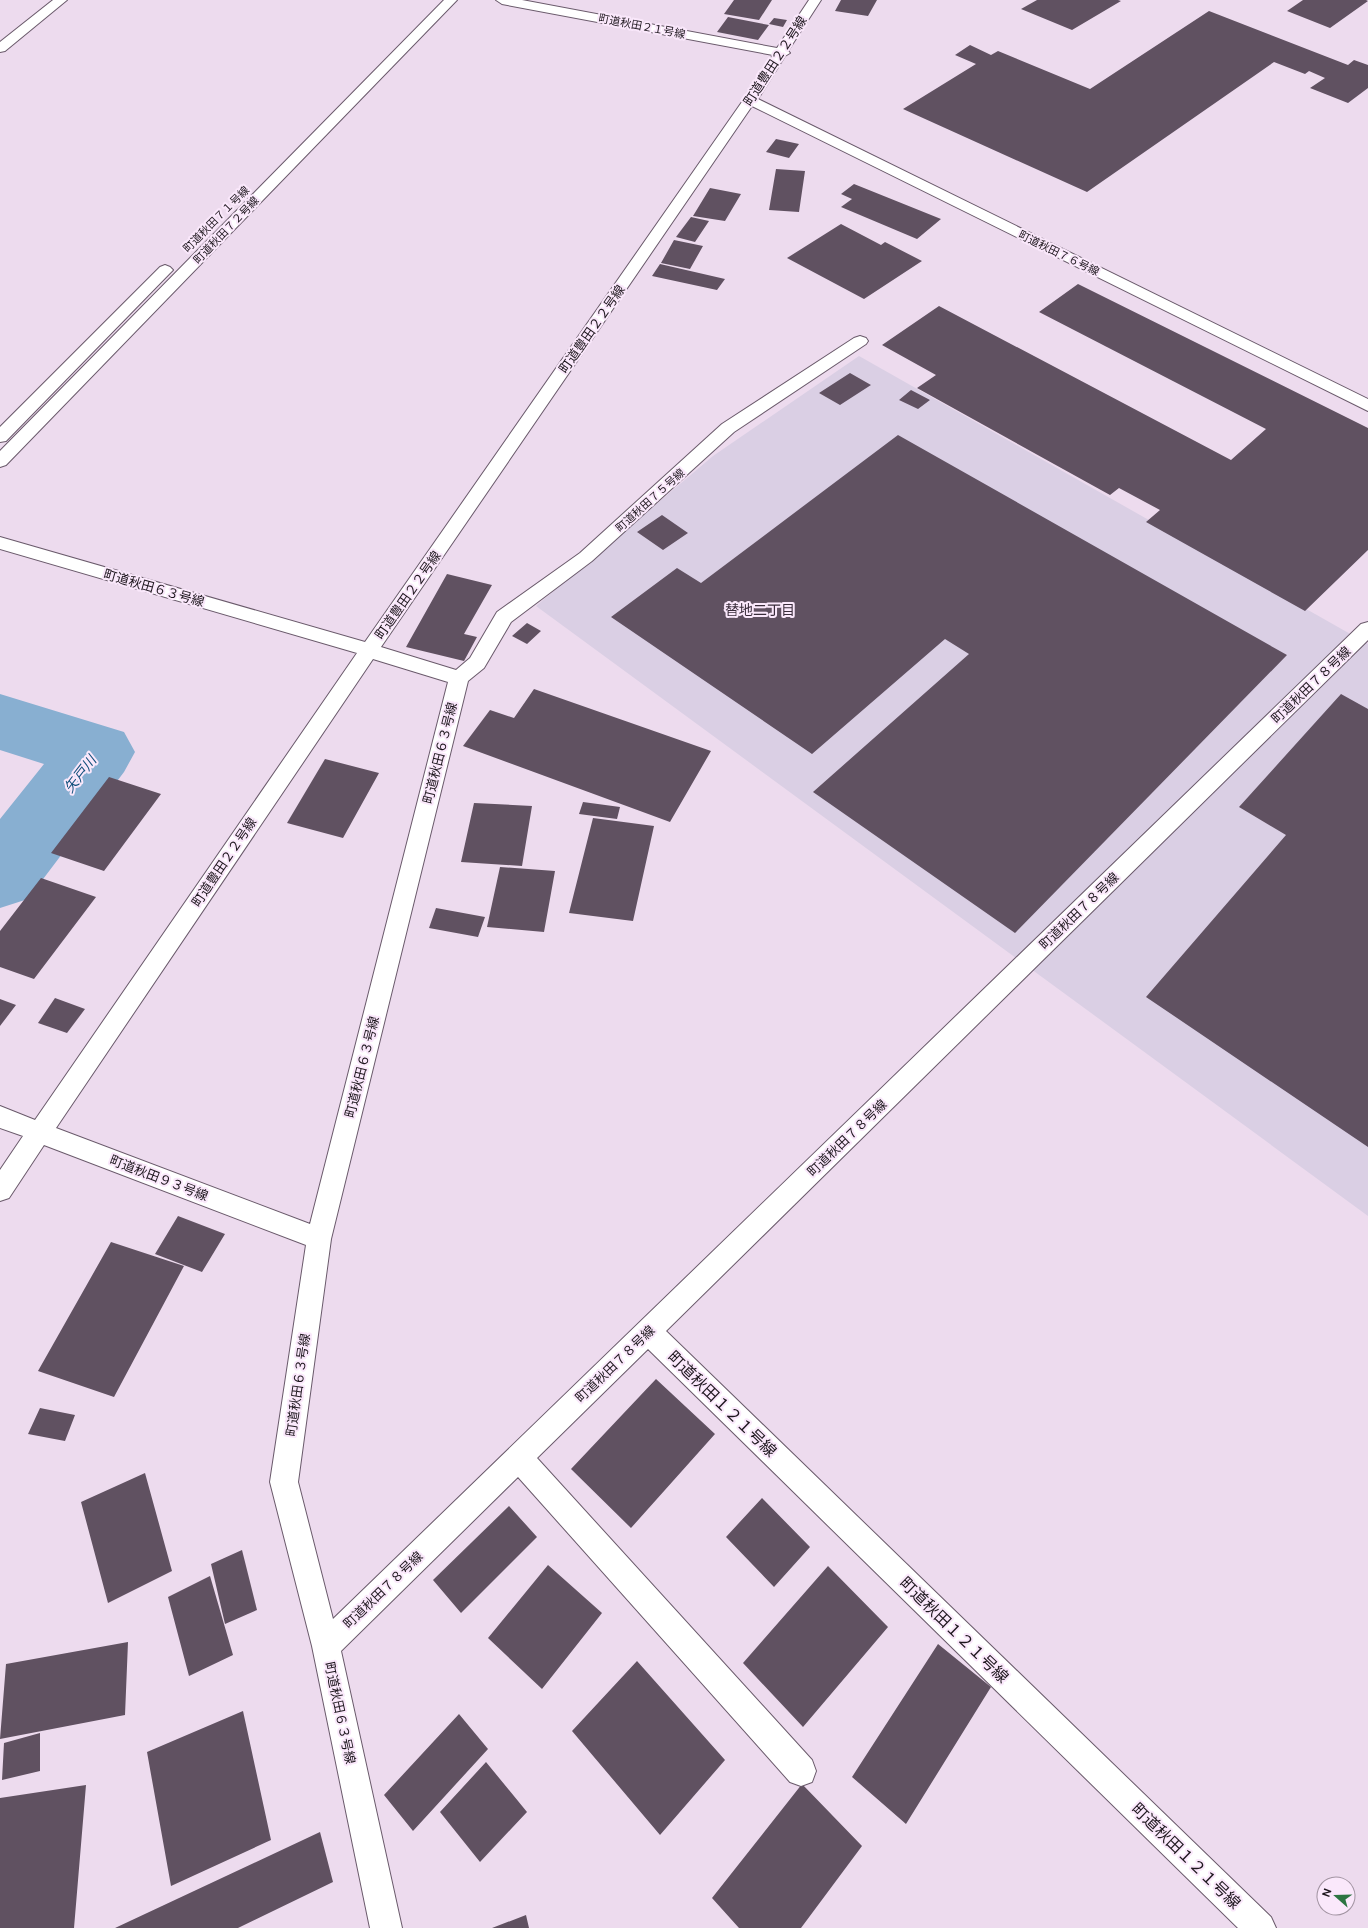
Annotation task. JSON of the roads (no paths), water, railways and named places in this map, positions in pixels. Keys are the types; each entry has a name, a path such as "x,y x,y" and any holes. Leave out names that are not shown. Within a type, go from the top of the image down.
{"street":[{"path":"0,48 61,0"},
{"path":"320,114 432,0"},
{"name":"町道秋田７２号線","path":"0,461 451,0"},
{"name":"町道秋田２１号線","path":"502,0 783,53"},
{"name":"町道豊田２２号線","path":"0,1190 370,650 783,53 815,0"},
{"name":"町道秋田７６号線","path":"750,100 1368,406"},
{"name":"町道秋田７１号線","path":"0,437 174,261"},
{"name":"町道秋田７５号線","path":"459,678 477,663 495,630 504,618 520,604 586,557 728,428 860,342"},
{"name":"町道秋田６３号線","path":"0,543 370,650 388,657 459,678 319,1239 284,1482 326,1646 386,1928"},
{"name":"町道秋田７８号線","path":"326,1646 1368,629"},
{"name":"町道秋田９３号線","path":"0,1117 319,1239"},
{"name":"町道秋田１２１号線","path":"648,1332 1260,1928"},
{"path":"519,1458 801,1771"}],"waterway":[{"name":"矢戸川","path":"0,722 97,752 0,876"}],"district":[{"name":"替地二丁目","path":"760,610"}]}
